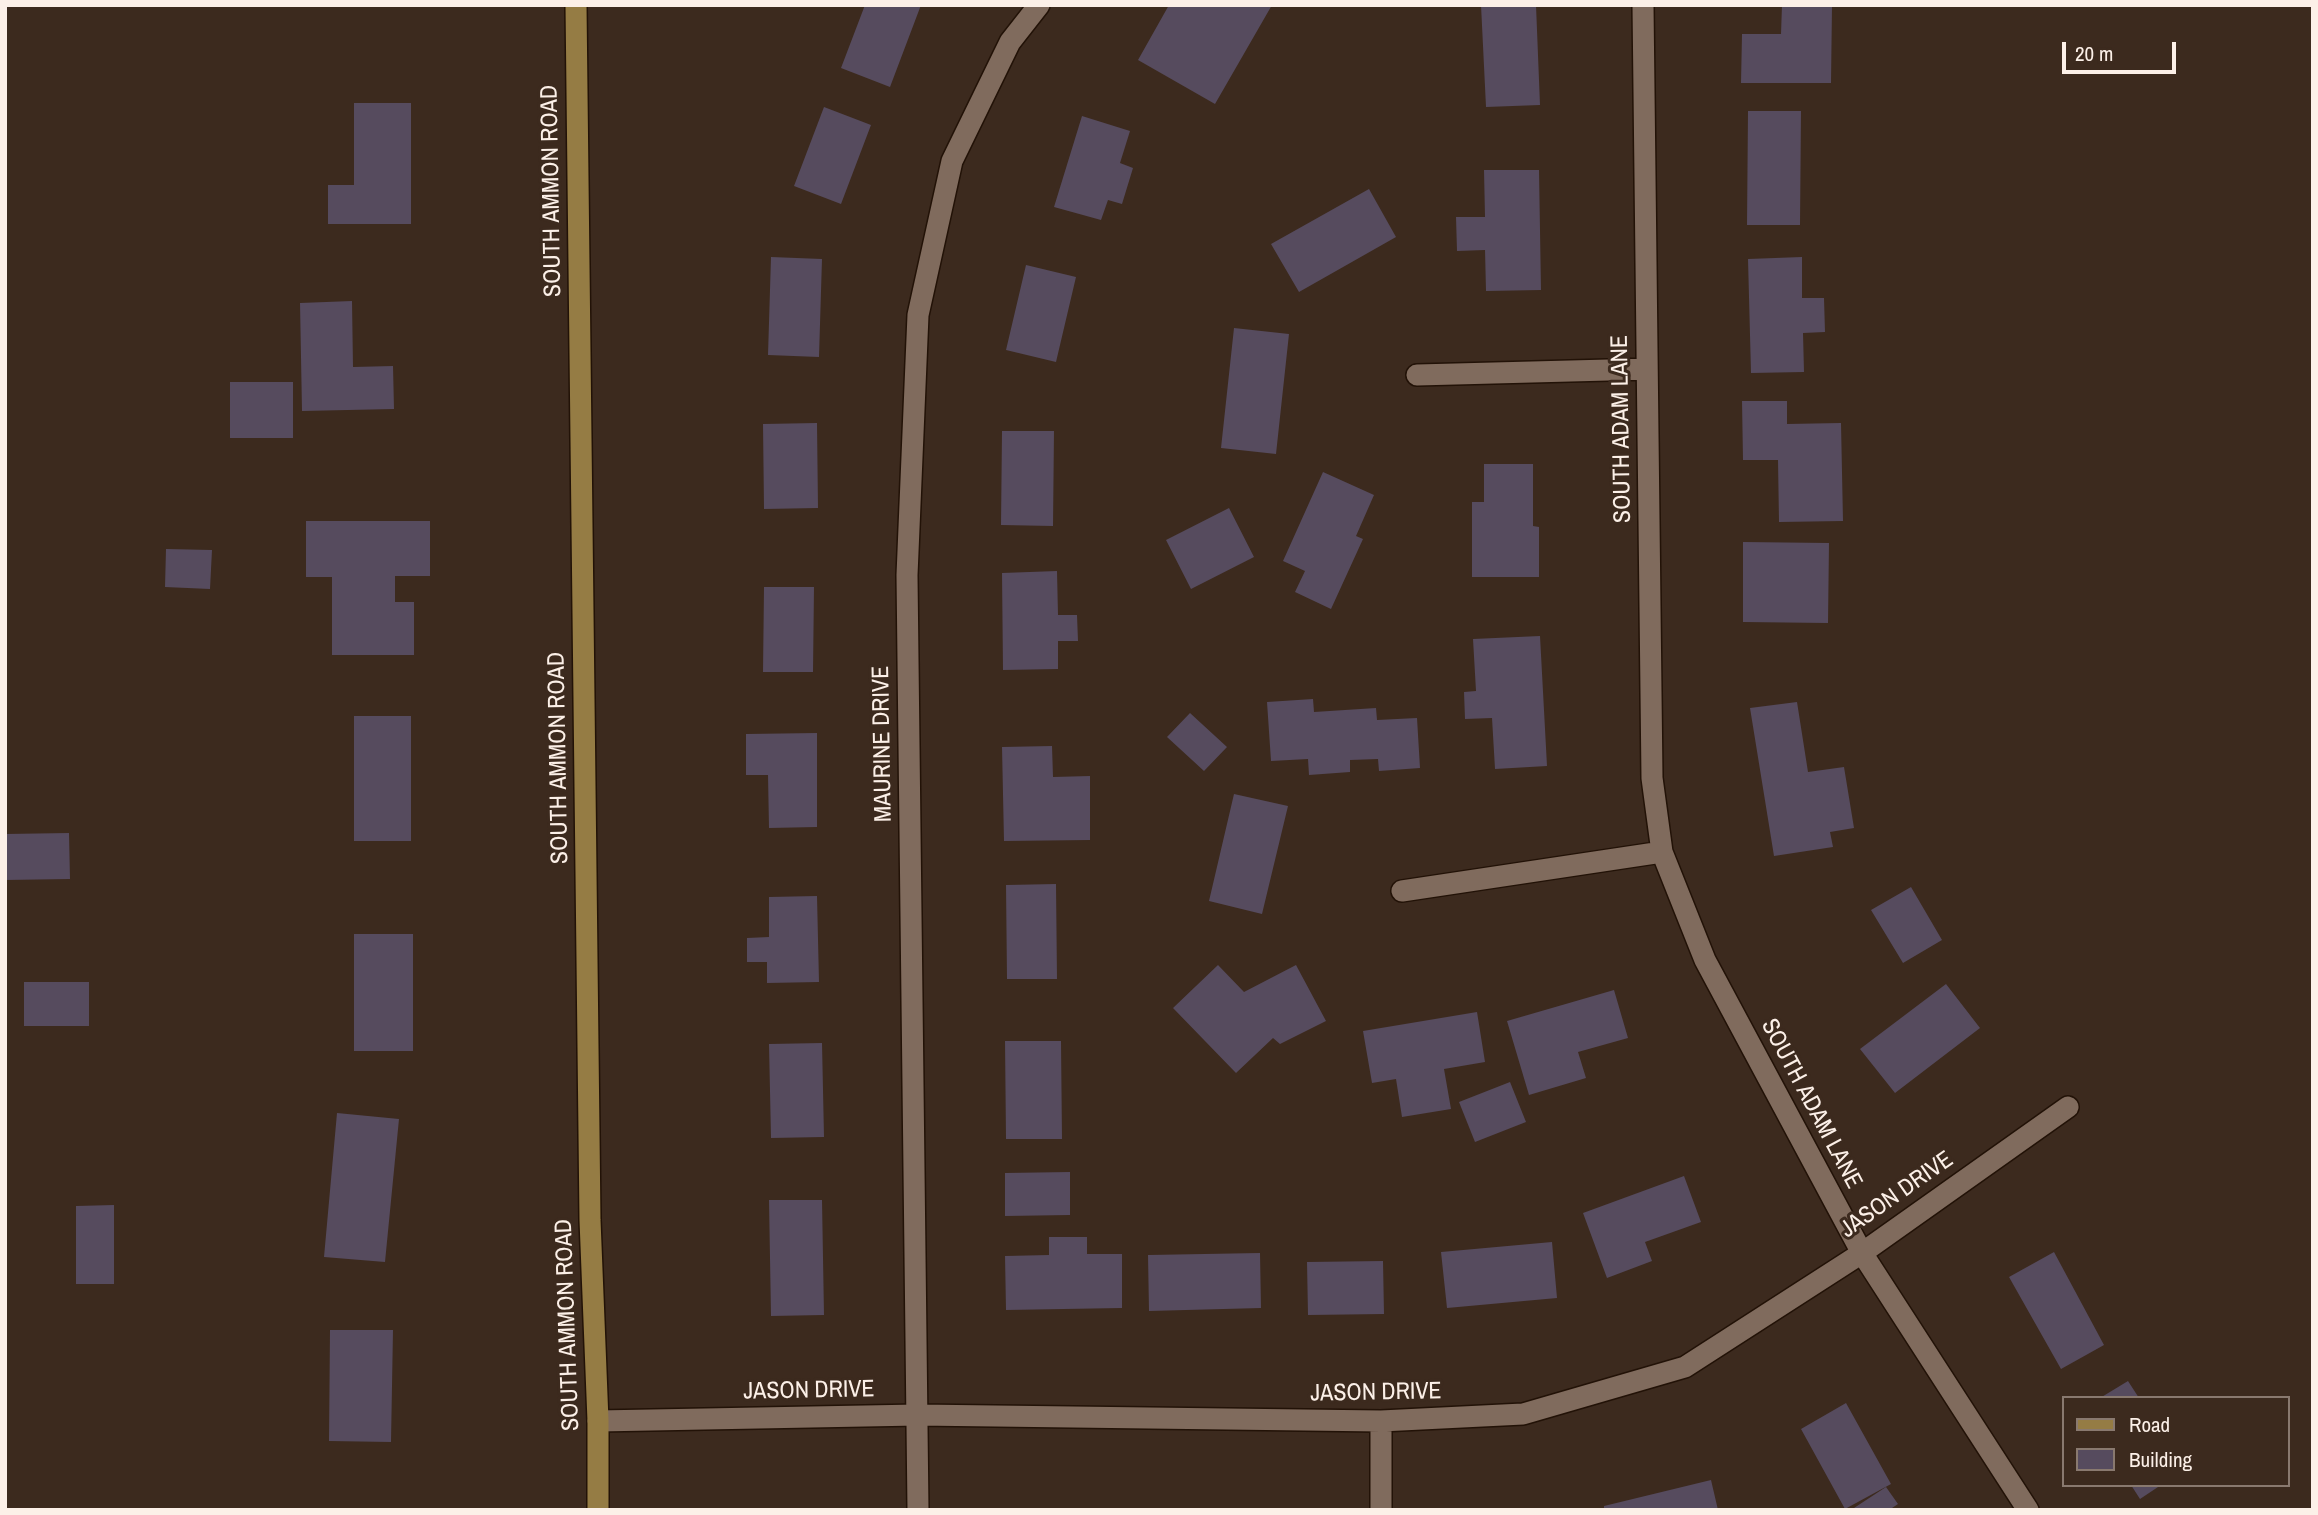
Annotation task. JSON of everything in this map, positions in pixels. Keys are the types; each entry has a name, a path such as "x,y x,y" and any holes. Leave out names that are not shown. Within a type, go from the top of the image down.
{"main road":[{"name":"SOUTH AMMON ROAD","path":"576,5 590,1220 598,1421 598,1510"}],"street":[{"name":"MAURINE DRIVE","path":"918,1510 907,575 918,315 952,161 1010,42 1039,5"},
{"name":"SOUTH ADAM LANE","path":"1643,5 1652,778 1662,852 1704,960 1862,1253 2028,1510"},
{"path":"1417,375 1647,369"},
{"path":"1402,891 1662,852"},
{"name":"JASON DRIVE","path":"598,1421 918,1415 1381,1421 1523,1414 1685,1367 1862,1253 2068,1107"},
{"path":"1381,1421 1381,1510"}],"building":[{"path":"865,5 921,5 890,87 841,68"},
{"path":"1169,5 1272,5 1215,104 1138,60"},
{"path":"1481,5 1536,5 1540,105 1486,107"},
{"path":"1782,5 1832,6 1831,83 1741,83 1742,34 1781,34"},
{"path":"354,103 411,103 411,224 328,224 328,185 354,185"},
{"path":"824,107 871,125 841,204 794,186"},
{"path":"1748,111 1801,111 1800,225 1747,225"},
{"path":"1082,116 1130,131 1120,163 1133,168 1122,204 1108,200 1101,220 1054,207"},
{"path":"1484,170 1539,170 1541,290 1486,291 1485,250 1457,251 1456,217 1485,217"},
{"path":"1369,189 1396,237 1299,292 1271,244"},
{"path":"771,257 822,259 819,357 768,355"},
{"path":"1802,257 1802,298 1824,298 1825,332 1803,333 1804,372 1751,373 1748,259"},
{"path":"1026,265 1076,277 1056,362 1006,350"},
{"path":"352,301 353,367 393,366 394,409 302,411 300,303"},
{"path":"1234,328 1289,334 1276,454 1221,448"},
{"path":"230,382 293,382 293,438 230,438"},
{"path":"1742,401 1787,401 1787,424 1841,423 1843,521 1779,522 1778,460 1743,460"},
{"path":"817,423 818,508 764,509 763,424"},
{"path":"1002,431 1054,431 1053,526 1001,525"},
{"path":"1484,464 1533,464 1533,526 1539,527 1539,577 1472,577 1472,502 1484,502"},
{"path":"1323,472 1374,495 1356,536 1363,539 1331,609 1295,592 1305,571 1283,561"},
{"path":"1229,508 1254,557 1191,589 1166,540"},
{"path":"306,521 430,521 430,576 395,576 395,602 414,602 414,655 332,655 332,577 306,577"},
{"path":"1743,542 1829,543 1828,623 1743,622"},
{"path":"166,549 212,550 210,589 165,587"},
{"path":"1057,571 1058,615 1077,615 1078,641 1058,641 1058,669 1003,670 1002,573"},
{"path":"764,587 814,587 813,672 763,672"},
{"path":"1540,636 1547,766 1495,769 1492,718 1465,719 1464,692 1476,691 1473,639"},
{"path":"1313,699 1314,712 1376,708 1377,720 1417,718 1420,768 1379,771 1378,759 1350,760 1350,772 1309,775 1308,759 1271,761 1267,702"},
{"path":"1797,702 1808,772 1844,767 1854,828 1830,832 1833,847 1774,856 1750,708"},
{"path":"1190,713 1227,747 1204,771 1167,737"},
{"path":"354,716 411,716 411,841 354,841"},
{"path":"817,733 817,827 769,828 768,775 746,775 746,734"},
{"path":"1052,746 1053,777 1090,776 1090,840 1004,841 1002,747"},
{"path":"1234,794 1288,806 1262,914 1209,901"},
{"path":"69,833 70,879 5,880 5,834"},
{"path":"1056,884 1057,979 1007,979 1006,885"},
{"path":"1911,887 1942,940 1903,963 1871,910"},
{"path":"817,896 819,982 767,983 767,962 747,962 747,938 769,937 769,897"},
{"path":"354,934 413,934 413,1051 354,1051"},
{"path":"1218,965 1244,992 1296,965 1326,1021 1280,1044 1273,1038 1236,1073 1173,1008"},
{"path":"24,982 89,982 89,1026 24,1026"},
{"path":"1946,984 1980,1028 1895,1093 1860,1049"},
{"path":"1614,990 1628,1038 1578,1052 1586,1078 1529,1095 1507,1021"},
{"path":"1477,1012 1485,1062 1444,1069 1451,1109 1402,1117 1396,1079 1372,1083 1363,1031"},
{"path":"1005,1041 1061,1041 1062,1139 1006,1139"},
{"path":"822,1043 824,1137 771,1138 769,1044"},
{"path":"1510,1082 1526,1122 1475,1142 1459,1102"},
{"path":"337,1113 399,1119 385,1262 324,1257"},
{"path":"1070,1172 1070,1215 1005,1216 1005,1173"},
{"path":"1684,1176 1701,1222 1645,1242 1652,1261 1607,1278 1583,1213"},
{"path":"769,1200 822,1200 824,1315 771,1316"},
{"path":"114,1205 114,1284 76,1284 76,1206"},
{"path":"1049,1237 1087,1237 1087,1254 1122,1254 1122,1308 1006,1310 1005,1256 1049,1255"},
{"path":"1552,1242 1557,1298 1447,1308 1441,1252"},
{"path":"2054,1252 2104,1345 2061,1369 2009,1277"},
{"path":"1260,1253 1261,1308 1149,1311 1148,1255"},
{"path":"1383,1261 1384,1314 1308,1315 1307,1262"},
{"path":"330,1330 393,1330 391,1442 329,1441"},
{"path":"2128,1381 2138,1396 2103,1396"},
{"path":"1846,1403 1891,1484 1845,1509 1801,1429"},
{"path":"1711,1480 1718,1510 1604,1510 1604,1506"},
{"path":"1886,1487 1898,1504 1889,1510 1855,1510 1854,1508"},
{"path":"2132,1487 2158,1487 2140,1499"}]}
